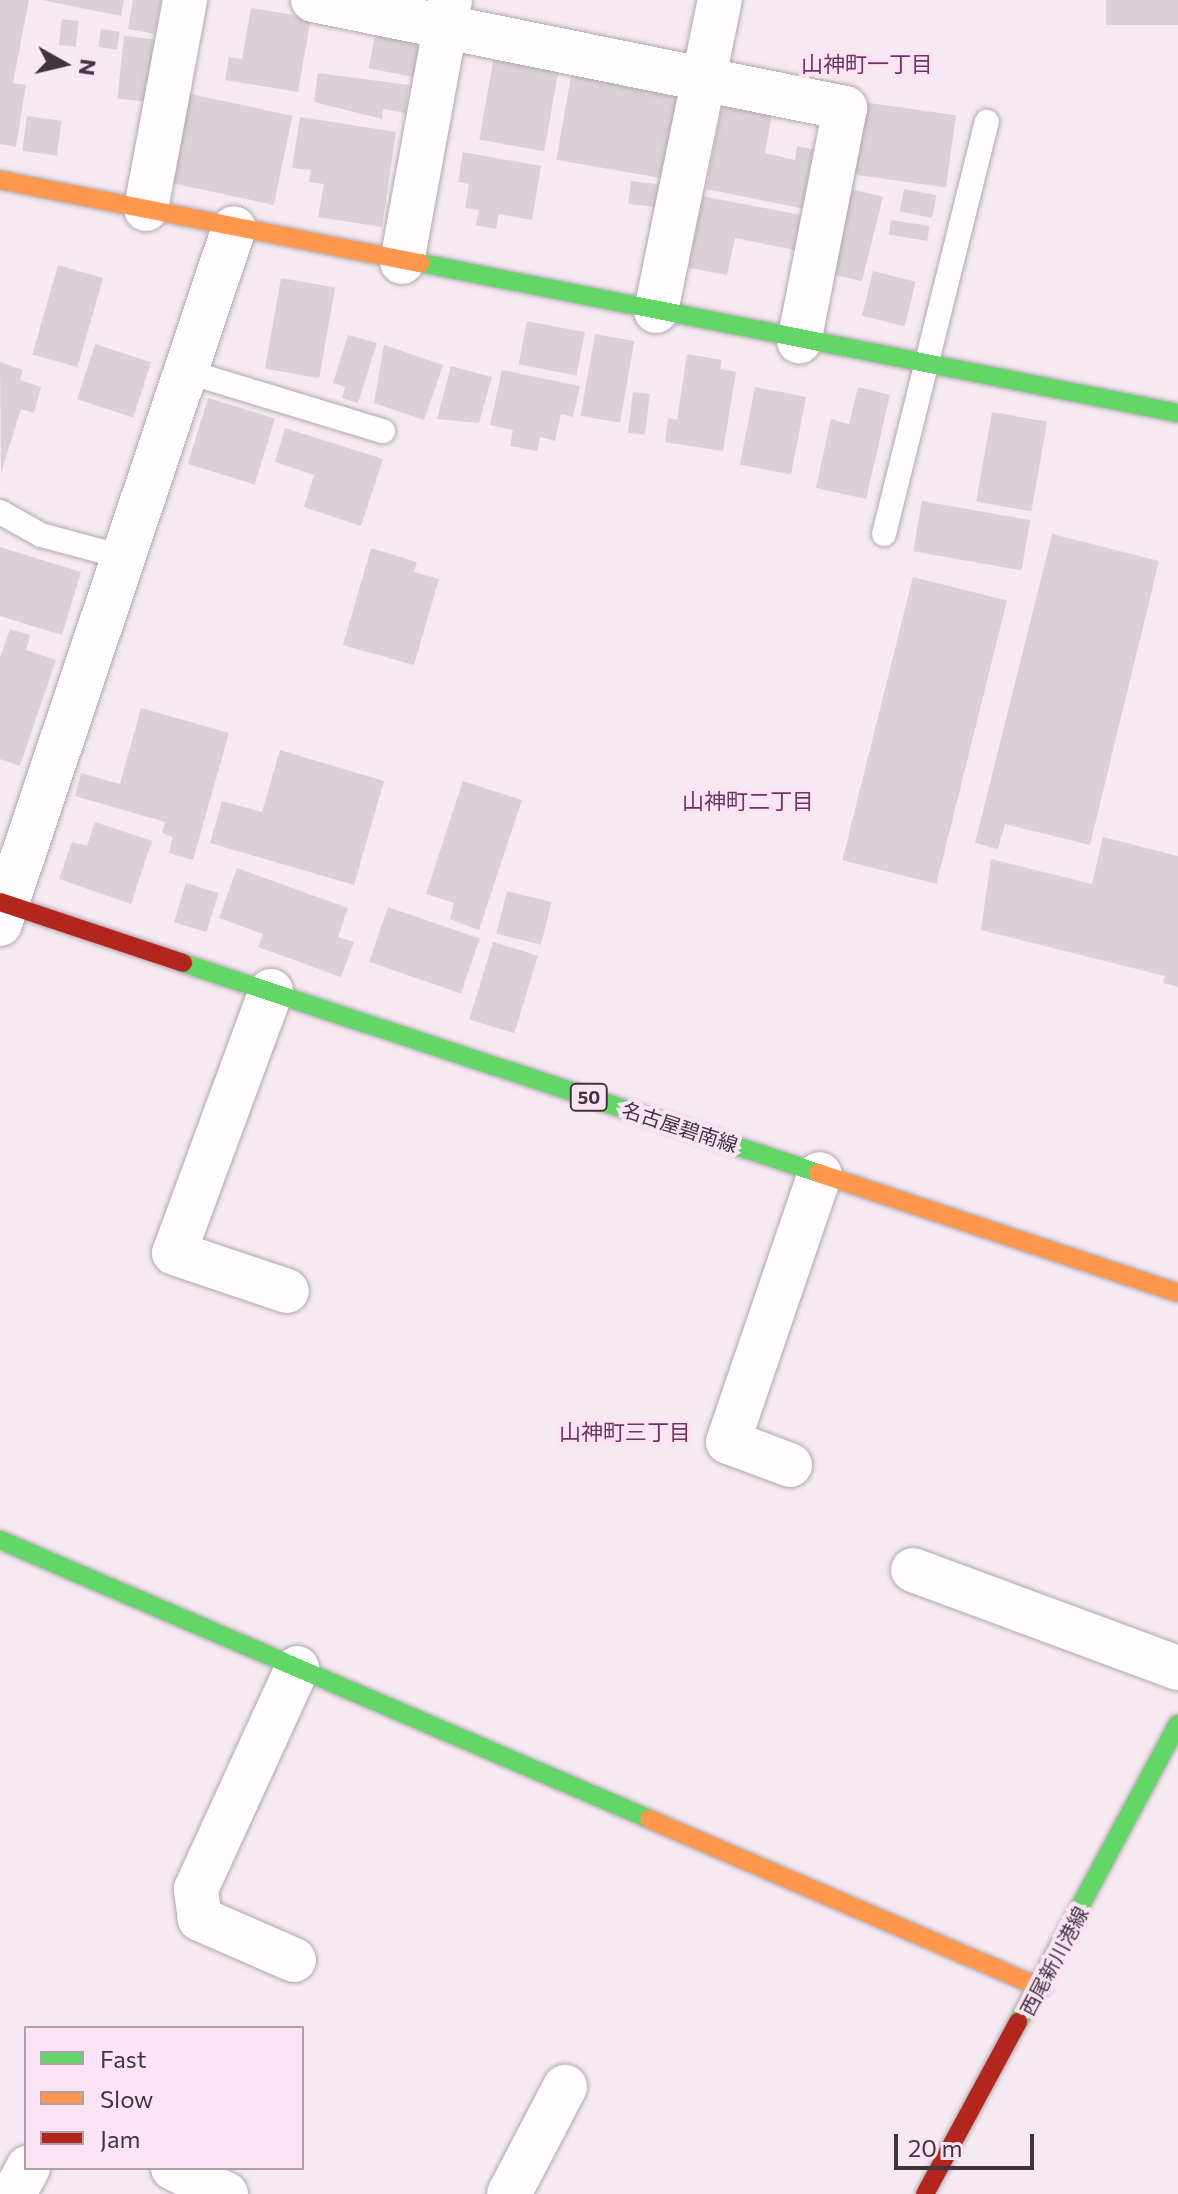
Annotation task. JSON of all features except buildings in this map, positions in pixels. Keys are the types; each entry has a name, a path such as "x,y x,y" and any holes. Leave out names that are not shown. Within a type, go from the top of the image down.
{"street":[{"path":"146,209 185,0"},
{"path":"313,0 448,12 705,79 845,108 799,342"},
{"path":"656,311 720,0"},
{"path":"402,262 448,12"},
{"path":"0,180 926,368 1178,413"},
{"path":"3,910 234,228"},
{"name":"名古屋碧南線","path":"3,910 271,991 1178,1293"},
{"path":"271,991 174,1253 287,1291"},
{"path":"790,1465 728,1442 820,1174"},
{"path":"0,1540 1041,1988"},
{"path":"913,1570 1178,1668"},
{"path":"294,1960 200,1919 196,1889 297,1668"},
{"name":"西尾新川港線","path":"925,2194 1041,1988 1178,1724"},
{"path":"509,2194 565,2087"},
{"path":"14,2194 27,2170"},
{"path":"177,2170 226,2194"}],"lane":[{"path":"884,534 987,122"},
{"path":"185,371 383,431"},
{"path":"0,512 41,535 123,557"}],"traffic: fast":[{"path":"421,263 1178,413"},
{"path":"183,963 818,1173"},
{"path":"0,1540 649,1819"},
{"path":"1018,2022 1178,1724"}],"traffic: slow":[{"path":"0,180 421,263"},
{"path":"818,1173 1178,1293"},
{"path":"649,1819 1041,1988"}],"traffic: jam":[{"path":"0,902 183,963"},
{"path":"925,2194 1018,2022"}],"district":[{"name":"山神町一丁目","path":"867,64"},
{"name":"山神町二丁目","path":"748,801"},
{"name":"山神町三丁目","path":"625,1432"}]}
